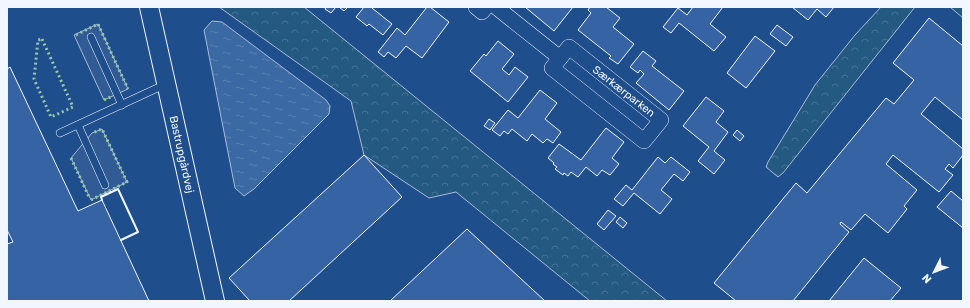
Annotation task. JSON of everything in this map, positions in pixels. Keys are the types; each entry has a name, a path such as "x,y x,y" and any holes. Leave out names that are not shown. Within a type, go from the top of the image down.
{"street":[{"name":"Bastrupgårdvej","path":"149,7 215,301"},
{"path":"476,7 482,12 486,7"},
{"path":"496,7 560,58"},
{"name":"Særkærparken","path":"569,47 661,120 644,141 552,68 560,58 569,47"}],"lane":[{"path":"91,36 122,105"},
{"path":"60,133 166,84"},
{"path":"78,125 105,185"}],"green space":[{"path":"219,7 304,7 667,301 590,301 456,192 429,198 364,155 351,101"},
{"path":"881,7 915,7 783,173 778,177 766,167 768,162 815,85 855,35"},
{"path":"950,7 963,7 963,18"}],"shaded area":[{"path":"98,24 128,89 104,100 74,35"},
{"path":"102,129 127,182 91,200 71,158 92,133"}],"water":[{"path":"212,21 222,22 326,100 330,106 329,114 254,189 244,196 235,188 204,30"}],"building":[{"path":"326,7 336,7 331,13 325,9"},
{"path":"339,7 348,7 344,11"},
{"path":"364,7 373,7 372,8 392,24 383,35 369,24 367,26 356,17"},
{"path":"427,7 430,7 449,22 422,58 406,46 396,58 388,52 384,57 378,52 397,28 405,35"},
{"path":"525,7 573,7 554,31"},
{"path":"590,7 606,7 620,18 613,27 634,44 618,64 609,58 611,56 578,30 591,13 588,10"},
{"path":"693,7 723,7 710,24 726,37 714,51 679,23 671,33 663,27 678,8 687,15"},
{"path":"792,7 834,7 826,17 817,9 808,20"},
{"path":"929,18 963,46 963,120 935,97 921,114 963,149 963,155 953,168 949,164 945,169 953,175 939,192 893,155 886,164 917,190 904,206 907,209 888,233 865,214 851,230 841,222 840,224 849,232 793,301 736,301 714,283 796,183 807,193 886,98 894,104 914,80 893,63"},
{"path":"777,25 793,37 786,46 770,34"},
{"path":"755,36 775,51 746,88 727,73"},
{"path":"498,41 514,54 502,69 509,75 515,67 528,77 508,102 470,71 484,54 486,56"},
{"path":"643,51 656,61 652,66 684,91 669,110 636,83 644,74 640,70 638,73 630,67"},
{"path":"10,67 78,211 102,200 149,301 7,301 7,244 13,242 7,230 7,69"},
{"path":"540,90 557,103 545,119 561,132 553,143 547,139 543,143 532,134 527,141 512,129 508,134 504,131 500,136 492,130 508,110 518,118"},
{"path":"706,97 724,111 716,122 728,132 714,151 725,160 714,174 698,161 709,147 683,126"},
{"path":"489,119 495,123 490,130 484,126"},
{"path":"606,128 624,142 612,158 619,164 610,175 602,170 597,176 586,167 578,177 571,172 568,176 564,173 563,175 555,169 557,167 548,158 559,144 581,160"},
{"path":"737,130 744,136 740,141 733,135"},
{"path":"364,155 402,197 289,301 250,301 229,278"},
{"path":"658,157 665,163 671,157 690,172 683,181 674,174 661,190 672,199 660,214 634,193 623,206 614,199 626,185 632,190"},
{"path":"951,191 963,201 963,228 937,207"},
{"path":"608,210 616,216 604,230 597,224"},
{"path":"620,217 627,223 623,228 616,222"},
{"path":"467,229 545,301 390,301"},
{"path":"864,258 901,288 890,301 829,301"}],"hedge":[{"path":"76,35 98,24 128,89"},
{"path":"42,39 73,107 51,117 34,79 38,40 42,39"},
{"path":"104,100 113,96"},
{"path":"91,200 127,182 102,129 92,133"},
{"path":"71,158 89,197"}],"wall":[{"path":"102,200 101,197 118,189 138,232 121,240"}]}
